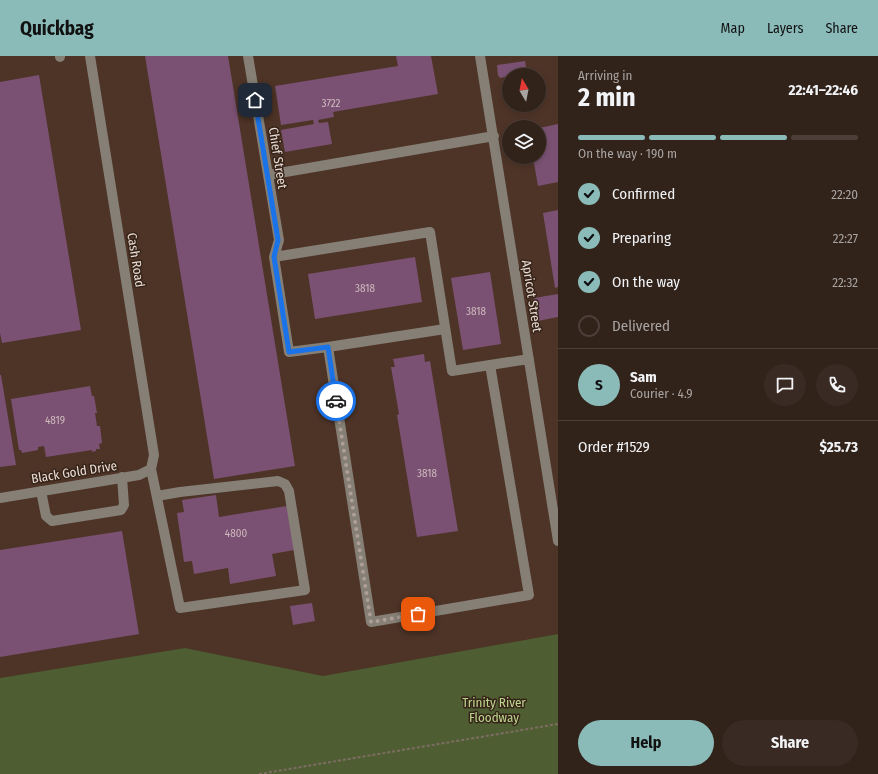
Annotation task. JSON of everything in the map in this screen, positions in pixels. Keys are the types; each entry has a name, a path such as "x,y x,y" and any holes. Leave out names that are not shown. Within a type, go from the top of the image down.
{"street":[{"name":"Cash Road","path":"90,56 154,455 151,469 180,608 305,590 288,490 285,484 278,481 157,496"},
{"name":"Chief Street","path":"248,56 278,240 274,257"},
{"name":"Apricot Street","path":"480,56 558,541"},
{"path":"268,175 494,136"},
{"path":"446,329 289,352 274,257 430,232 446,329 452,371 529,358"},
{"path":"328,347 371,622 529,595 490,365"},
{"name":"Black Gold Drive","path":"0,498 139,475 151,469"},
{"path":"41,491 46,516 52,521 121,510 124,505 122,478"}],"path":[{"path":"259,774 558,724"}],"shaded area":[{"path":"0,56 558,56 558,634 323,676 185,648 0,678"}],"green space":[{"name":"Trinity River Floodway","path":"558,634 558,774 0,774 0,678 185,648 323,676"}],"building":[{"path":"145,56 228,56 295,466 214,479"},
{"path":"396,56 431,56 438,94 333,112 334,117 318,120 319,123 328,122 332,144 285,152 281,130 314,124 313,120 281,125 275,86 398,66"},
{"path":"525,61 526,68 502,68 502,78 500,78 498,76 497,65"},
{"path":"39,75 81,330 2,343 0,333 0,82"},
{"path":"558,124 558,182 538,186 534,164 546,164 546,127"},
{"path":"558,210 558,287 555,288 543,213"},
{"path":"415,257 422,302 315,319 308,274"},
{"path":"490,272 501,344 463,350 451,278"},
{"path":"558,294 558,317 538,321 534,298"},
{"path":"424,354 425,362 430,361 458,531 417,537 397,415 399,414 391,367 395,367 393,359"},
{"path":"0,375 16,465 0,467"},
{"path":"90,386 92,396 94,396 97,413 95,413 97,426 100,426 102,443 99,444 100,449 96,449 96,451 92,452 92,450 46,457 44,446 38,447 38,450 22,453 21,450 19,450 11,399"},
{"path":"216,495 219,517 287,506 294,550 272,554 276,576 230,584 228,568 194,574 192,561 184,562 177,513 184,512 182,500"},
{"path":"122,531 139,634 0,657 0,550"},
{"path":"312,603 315,621 293,625 290,606"}],"way so far":[{"path":"336,401 371,622 418,614"}],"route":[{"path":"255,100 278,240 274,257 289,352 328,347 336,401"}]}
